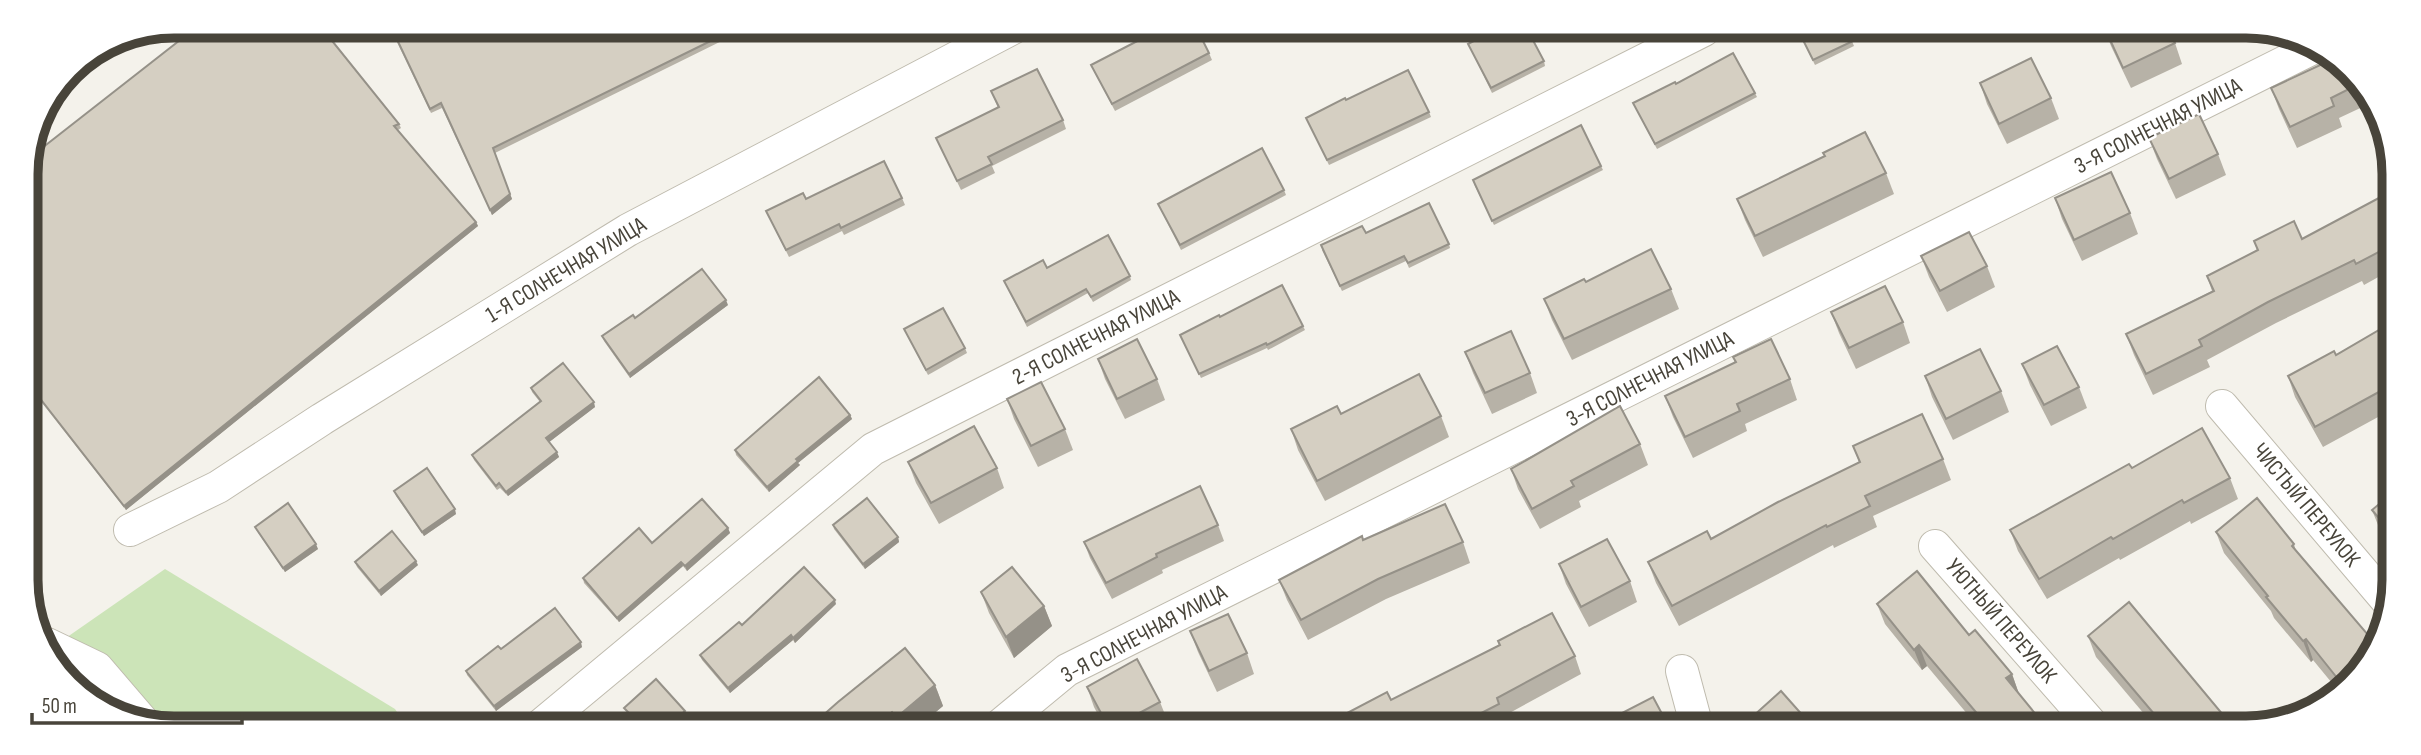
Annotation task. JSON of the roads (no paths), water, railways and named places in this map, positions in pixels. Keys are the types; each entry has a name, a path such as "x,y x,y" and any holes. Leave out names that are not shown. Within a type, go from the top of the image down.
{"street":[{"name":"1-Я СОЛНЕЧНАЯ УЛИЦА","path":"130,530 218,487 322,419 628,230 994,38"},
{"name":"2-Я СОЛНЕЧНАЯ УЛИЦА","path":"552,716 873,449 1688,38"},
{"name":"3-Я СОЛНЕЧНАЯ УЛИЦА","path":"1011,716 1067,670 2304,52"},
{"name":"ЧИСТЫЙ ПЕРЕУЛОК","path":"2222,406 2381,594"},
{"name":"УЮТНЫЙ ПЕРЕУЛОК","path":"1935,546 2084,716"},
{"path":"57,649 97,668 133,710"},
{"path":"1682,671 1694,716"}]}
